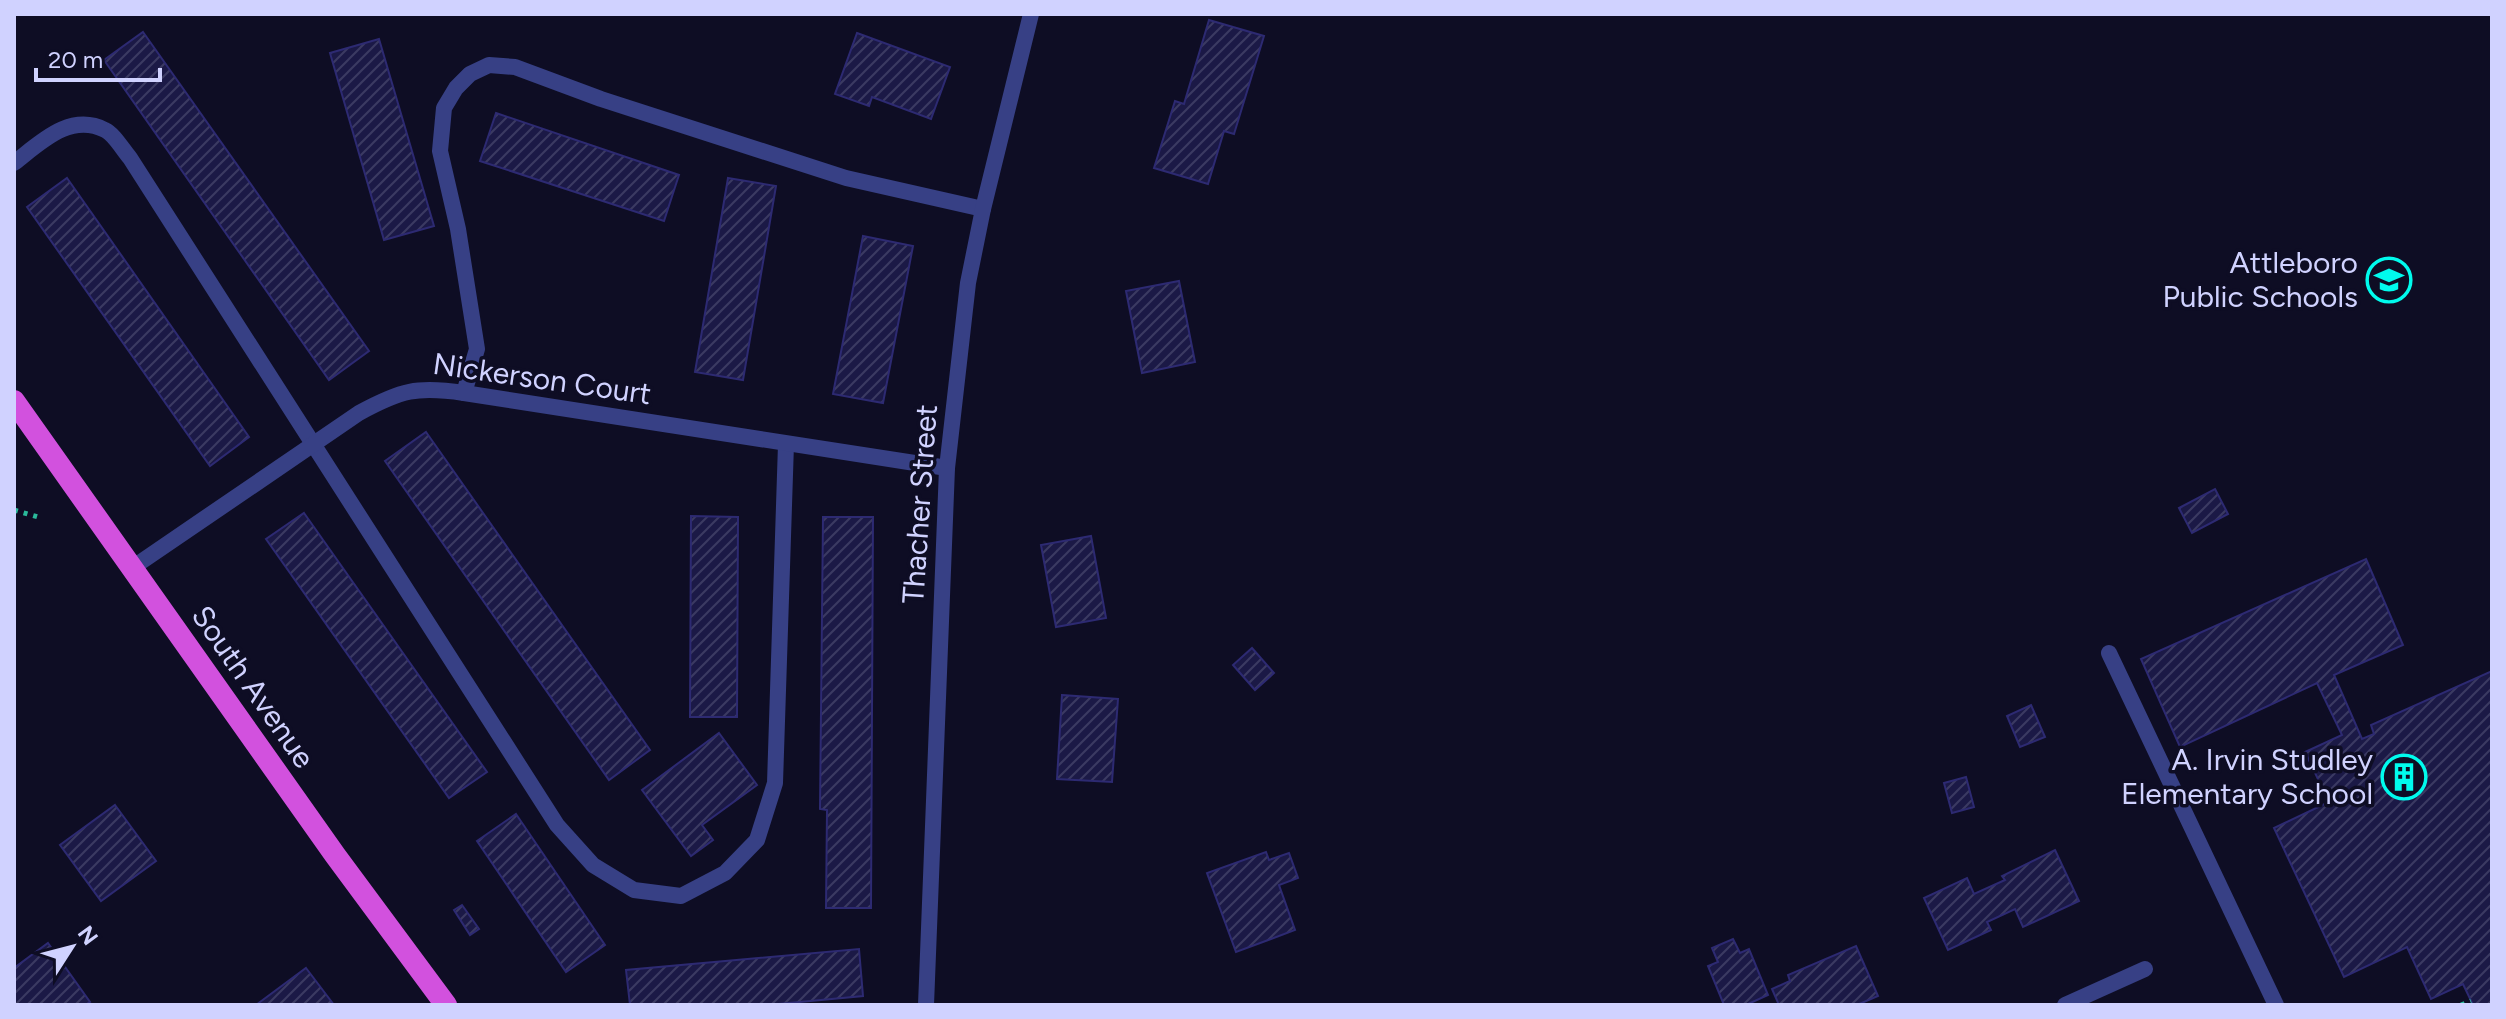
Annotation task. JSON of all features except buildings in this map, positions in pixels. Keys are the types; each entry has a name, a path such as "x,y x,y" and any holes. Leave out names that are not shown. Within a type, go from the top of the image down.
{"highway":[{"name":"South Avenue","path":"14,401 335,855 446,1005"}],"street":[{"name":"Thacher Street","path":"926,1005 947,468 968,283 1031,14"},
{"path":"464,393 477,349 458,229 440,151 444,108 456,88 470,74 489,65 515,67 615,104 846,178 983,209"},
{"path":"14,163 59,130 81,123 107,130 130,158 557,825 593,865 634,890 681,896 725,873 757,840 775,783 786,444"},
{"name":"Nickerson Court","path":"132,568 359,413 385,399 414,389 464,393 947,468"},
{"path":"2109,653 2276,1005"},
{"path":"2065,1005 2145,969"}],"path":[{"path":"14,510 38,517"},
{"path":"2461,1005 2471,1001"}],"place":[{"name":"Attleboro Public Schools","path":"2389,280"},
{"name":"A. Irvin Studley Elementary School","path":"2404,777"}]}
